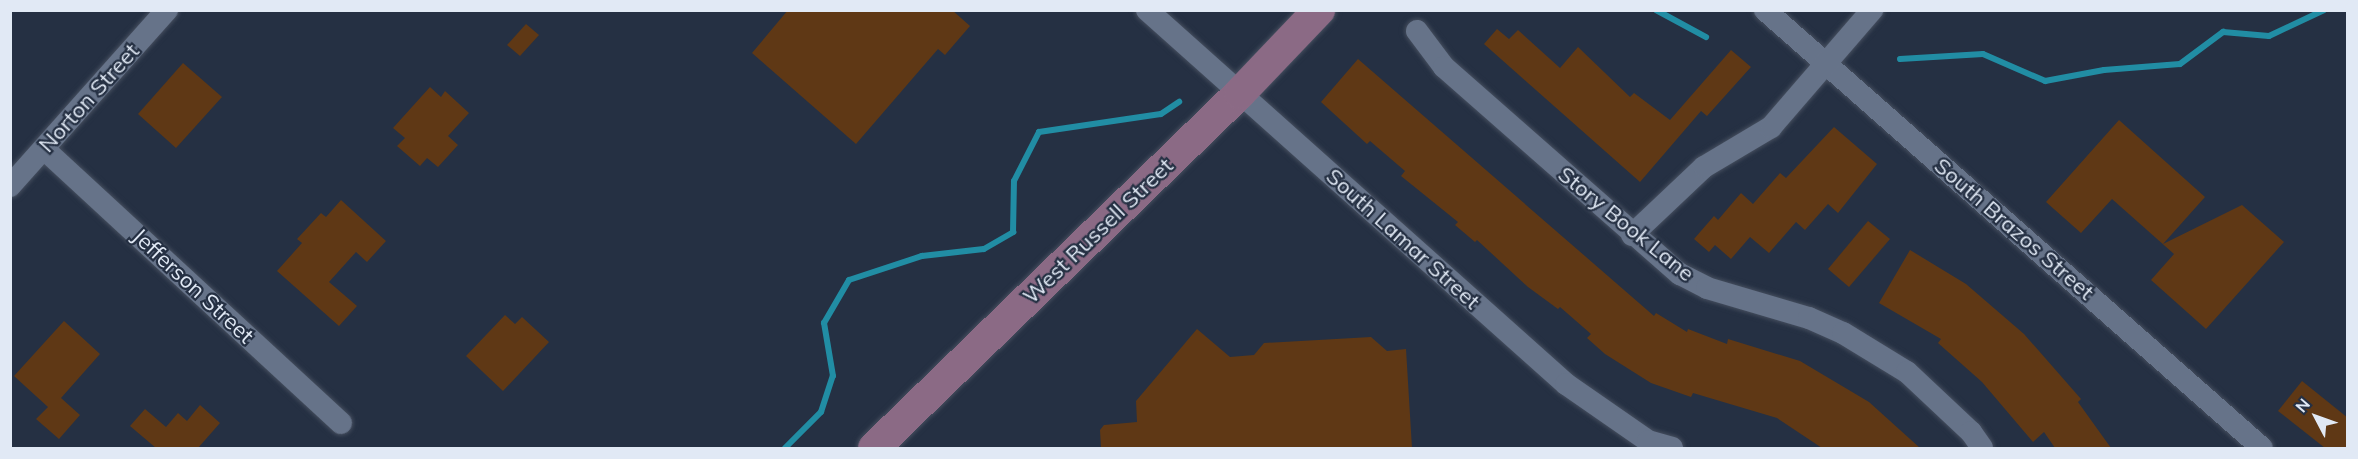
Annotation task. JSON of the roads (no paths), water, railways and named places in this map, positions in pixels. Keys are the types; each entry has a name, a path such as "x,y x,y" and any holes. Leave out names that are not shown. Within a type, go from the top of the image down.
{"street":[{"name":"Norton Street","path":"10,186 167,10"},
{"name":"South Lamar Street","path":"1148,10 1566,384 1648,441 1672,448"},
{"name":"West Russell Street","path":"874,448 1240,93 1319,10"},
{"name":"South Brazos Street","path":"1765,10 2262,448"},
{"path":"1632,235 1704,167 1772,127 1872,10"},
{"name":"Story Book Lane","path":"1417,31 1444,67 1632,235 1680,274 1707,288 1809,318 1843,333 1898,366 1971,432 1982,448"},
{"name":"Jefferson Street","path":"44,148 341,423"}],"waterway":[{"path":"1656,10 1706,37"},
{"path":"1900,59 1983,54 2045,81 2104,70 2180,64 2223,32 2269,36 2324,10"},
{"path":"785,448 821,412 833,376 824,323 849,280 922,256 984,249 1013,232 1014,181 1039,132 1161,114 1179,102"}]}
